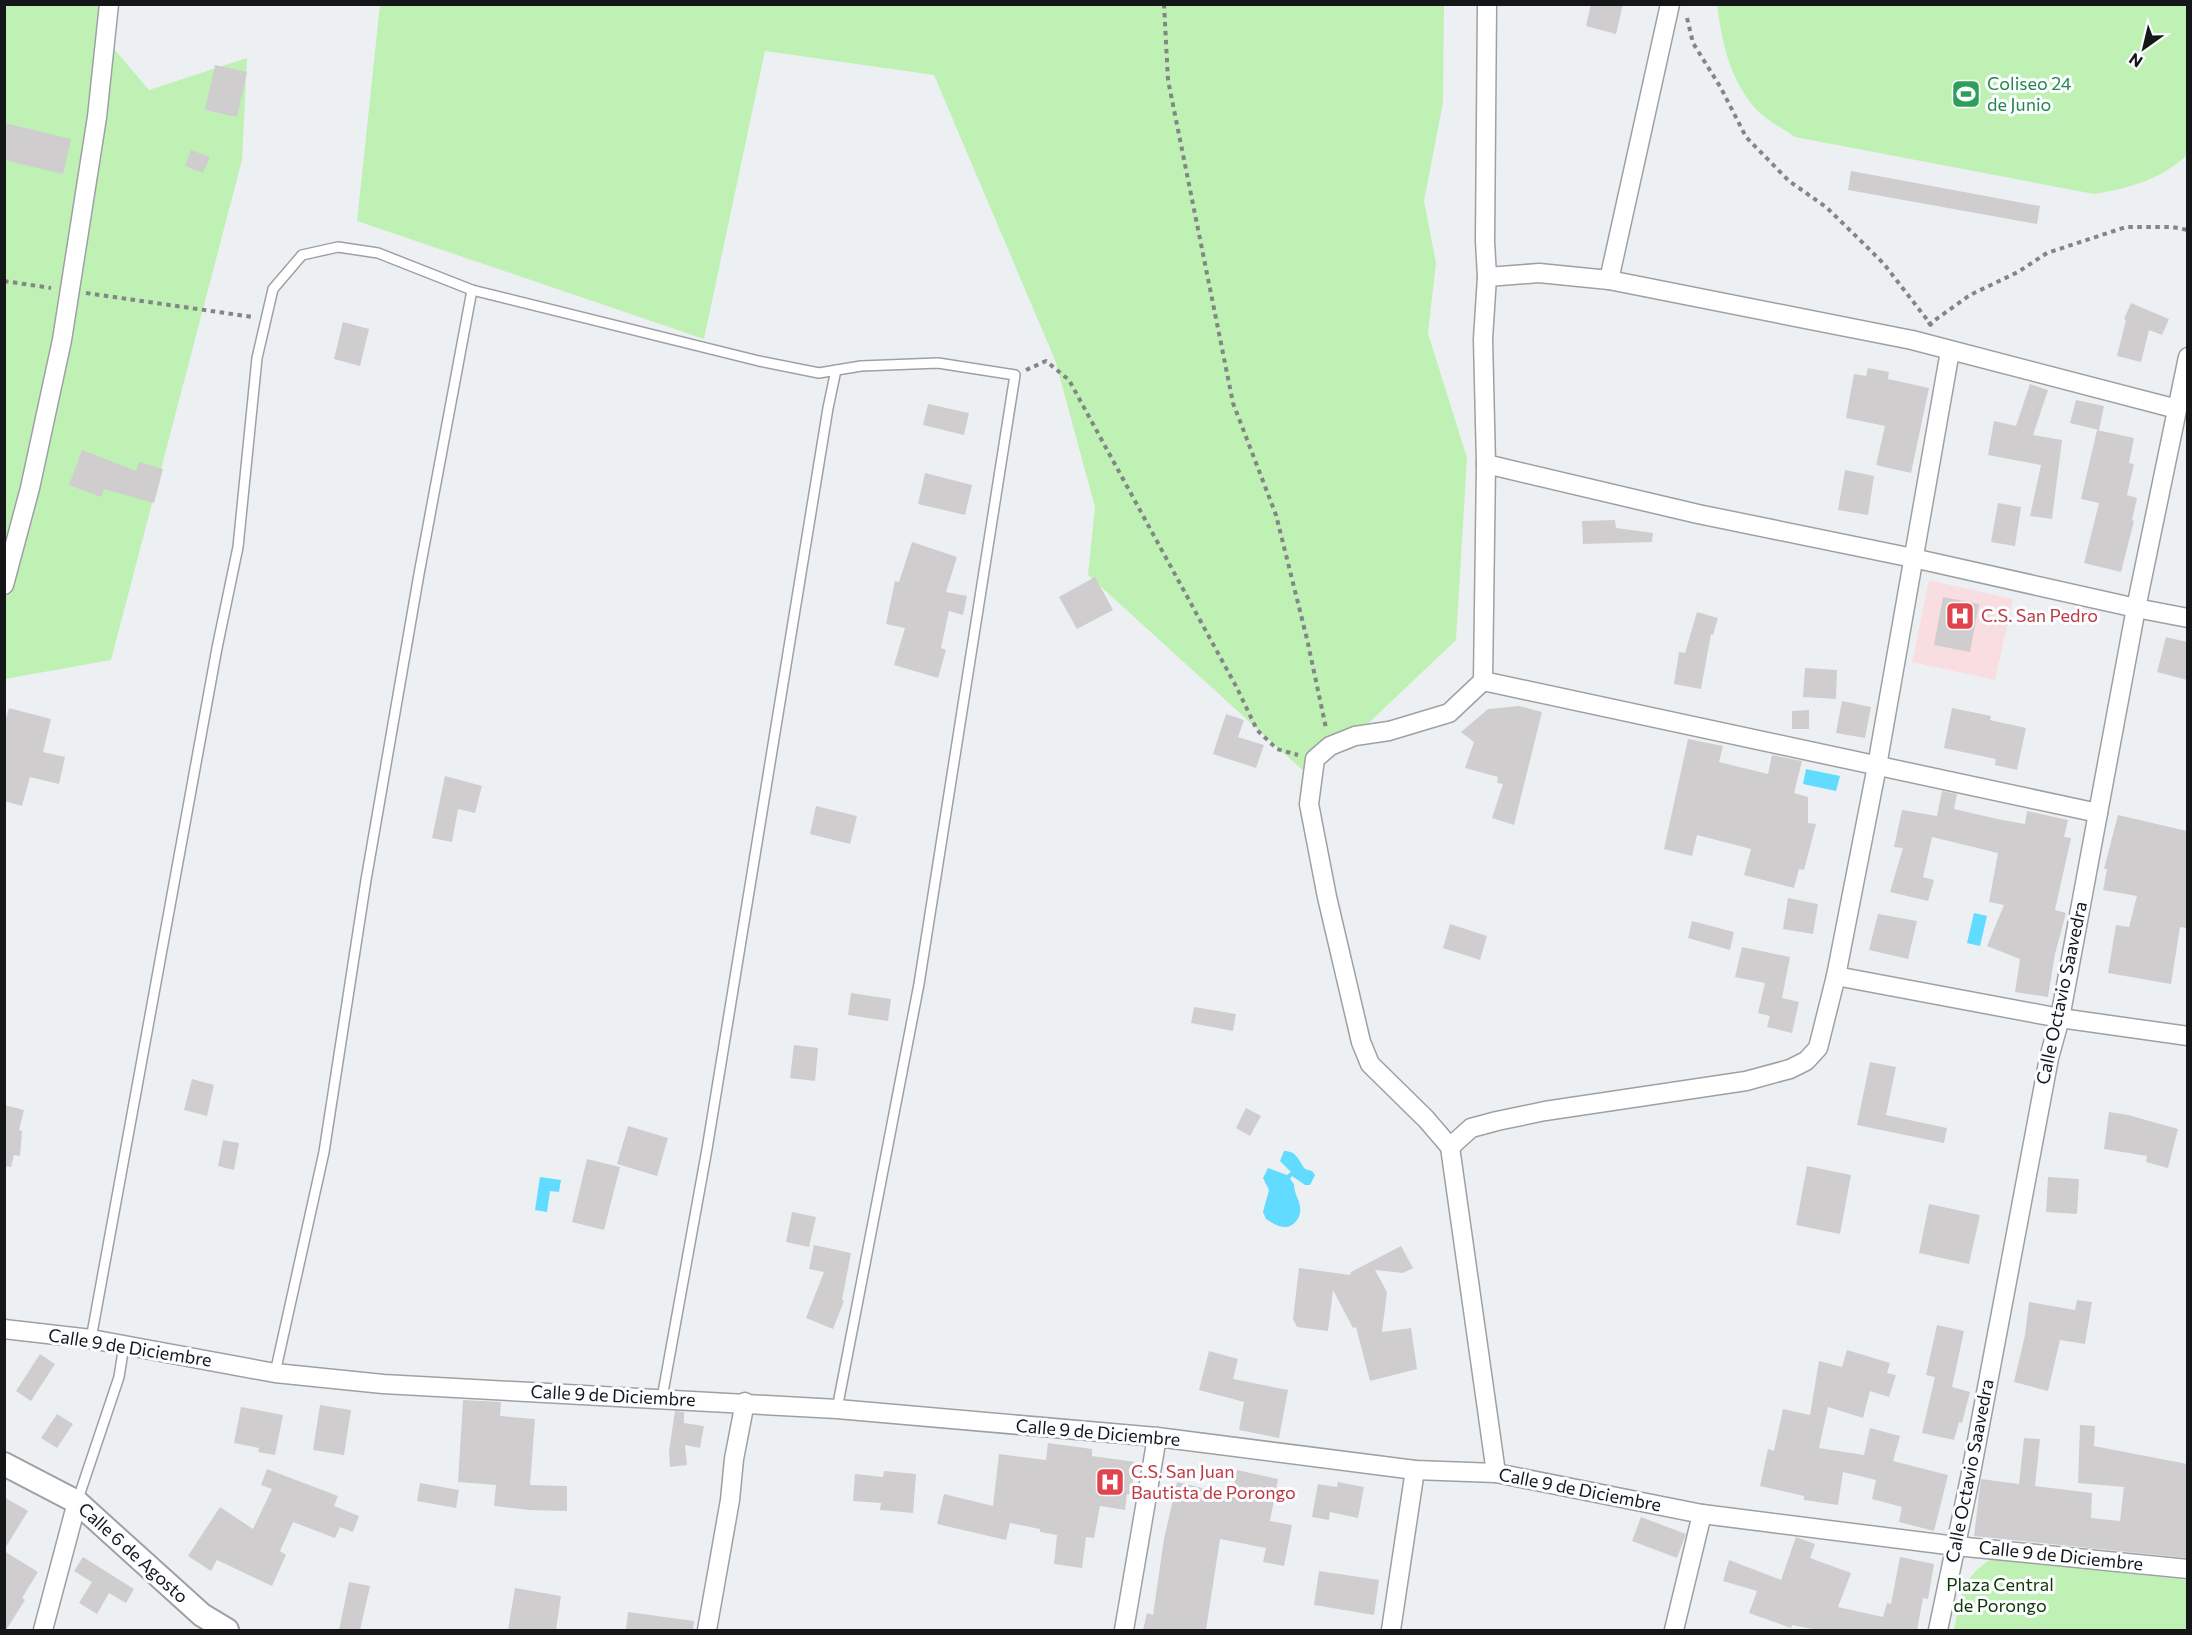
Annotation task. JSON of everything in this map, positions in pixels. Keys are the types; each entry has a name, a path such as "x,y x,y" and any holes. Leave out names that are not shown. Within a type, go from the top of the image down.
{"street":[{"path":"4,585 30,488 62,340 97,117 109,4"},
{"path":"1487,4 1485,241 1487,277 1483,339 1486,464 1483,681 1449,713 1389,731 1355,736 1330,746 1315,759 1309,804 1327,897 1361,1042 1370,1064 1426,1119 1450,1147 1496,1473"},
{"path":"1609,280 1677,7"},
{"path":"1487,277 1539,273 1609,280 1912,340 2177,409"},
{"path":"1450,1147 1471,1128 1497,1121 1545,1111 1746,1081 1791,1069 1806,1061 1818,1048 1836,976 1877,766 1950,351"},
{"name":"Calle Octavio Saavedra","path":"1938,1630 2049,1058 2060,1018 2136,608 2187,357"},
{"path":"1486,464 1698,514 2187,618"},
{"path":"1483,681 2098,813"},
{"path":"1836,976 2060,1018 2187,1036"},
{"name":"Calle 9 de Diciembre","path":"4,1329 90,1339 275,1373 383,1384 746,1402 837,1409 1157,1437 1415,1470 1496,1473 1702,1514 1956,1546 2187,1569"},
{"path":"707,1630 730,1500 734,1459 746,1402"},
{"path":"1124,1630 1157,1437"},
{"name":"Calle 6 de Agosto","path":"4,1464 77,1502 201,1615 227,1630"},
{"path":"1391,1630 1415,1470"},
{"path":"42,1630 77,1502"},
{"path":"1674,1630 1702,1514"}],"lane":[{"path":"90,1339 217,648 238,546 257,358 266,318 273,289 302,255 338,247 378,253 472,290 759,361 819,373 861,366 938,363 1015,375 919,984 837,1409"},
{"path":"275,1373 324,1152 392,727 472,290"},
{"path":"662,1398 707,1149 836,370"},
{"path":"77,1502 119,1377 124,1345"}],"path":[{"path":"1164,4 1168,80 1233,403 1276,515 1307,639 1330,746"},
{"path":"1677,7 1693,43 1721,88 1746,137 1789,181 1826,207 1884,264 1950,351"},
{"path":"1912,340 1929,323 1970,295 2018,272 2047,254 2126,227 2172,227 2187,230"},
{"path":"4,280 266,318"},
{"path":"1015,375 1046,361 1070,380 1257,730 1277,749 1315,759"}],"shaded area":[{"path":"1929,580 2013,599 1995,680 1912,662"}],"green space":[{"path":"5,5 117,5 114,49 149,90 247,58 242,160 111,660 5,679"},
{"path":"380,5 1444,5 1443,103 1424,201 1436,263 1428,333 1467,458 1456,640 1355,736 1308,775 1088,575 1095,507 1055,360 934,75 765,51 704,339 357,221"},
{"name":"Coliseo 24 de Junio","path":"1717,5 2187,5 2187,155 2167,171 2144,182 2094,194 1795,137 1758,111 1745,96 1738,84 1724,46"},
{"name":"Plaza Central de Porongo","path":"1993,1558 2187,1580 2187,1630 1954,1630 1961,1598 1968,1580 1982,1565"}],"water":[{"path":"1806,769 1840,776 1836,791 1803,784"},
{"path":"1974,913 1987,916 1980,946 1967,943"},
{"path":"1284,1151 1295,1154 1305,1169 1312,1171 1315,1175 1310,1185 1305,1185 1292,1176 1290,1179 1294,1184 1300,1210 1298,1218 1288,1227 1277,1225 1266,1219 1263,1212 1269,1190 1263,1178 1268,1168 1287,1175 1291,1172 1280,1161"},
{"path":"540,1177 561,1180 559,1192 550,1191 547,1212 535,1210"}],"building":[{"path":"1591,4 1623,4 1616,34 1586,26"},
{"path":"215,65 247,72 237,117 205,110"},
{"path":"4,123 71,139 63,174 4,160"},
{"path":"191,150 210,157 203,173 185,166"},
{"path":"1851,171 2040,206 2037,224 1848,190"},
{"path":"2131,303 2169,319 2162,335 2149,330 2141,362 2117,356 2126,320 2124,319"},
{"path":"343,322 369,329 360,366 334,359"},
{"path":"1868,368 1889,372 1888,379 1929,388 1911,473 1876,465 1885,426 1846,418 1854,374 1866,376"},
{"path":"2030,384 2048,390 2033,435 2062,440 2052,519 2030,516 2041,465 1988,455 1994,421 2016,426"},
{"path":"2076,400 2104,406 2099,430 2070,423"},
{"path":"928,404 969,413 964,435 923,425"},
{"path":"2097,430 2134,438 2129,463 2134,464 2127,495 2137,498 2132,520 2134,521 2121,572 2084,563 2099,503 2081,499"},
{"path":"82,450 136,471 139,462 163,469 154,503 104,489 101,497 69,485"},
{"path":"1845,470 1874,476 1868,515 1838,510"},
{"path":"925,473 972,485 965,515 918,504"},
{"path":"1998,503 2021,507 2015,546 1991,542"},
{"path":"1615,520 1616,528 1653,533 1652,542 1583,544 1582,521"},
{"path":"912,542 957,557 946,592 967,596 963,615 949,611 941,648 946,650 938,678 894,665 905,628 886,624 895,581 899,582"},
{"path":"1095,577 1113,610 1077,629 1059,597"},
{"path":"1943,597 1979,604 1970,652 1934,645"},
{"path":"1697,612 1718,618 1713,635 1711,634 1701,689 1674,684 1679,652 1685,653"},
{"path":"2166,637 2187,642 2187,680 2157,672"},
{"path":"1805,668 1837,670 1836,699 1803,697"},
{"path":"1842,701 1871,707 1865,738 1836,733"},
{"path":"1519,706 1542,712 1514,825 1492,818 1503,784 1497,783 1498,777 1465,768 1474,742 1461,732 1488,709"},
{"path":"9,708 51,719 43,752 65,757 59,784 30,777 22,806 4,801 4,726"},
{"path":"1952,708 1991,716 1990,720 2026,728 2017,770 1995,765 1996,759 1944,748"},
{"path":"1809,710 1809,729 1792,729 1792,711"},
{"path":"1226,714 1244,720 1238,737 1264,745 1256,768 1213,754"},
{"path":"1688,739 1723,746 1719,762 1768,774 1772,755 1802,761 1794,793 1808,797 1808,823 1816,824 1804,870 1799,869 1794,888 1744,875 1751,849 1697,835 1692,856 1664,849"},
{"path":"445,776 482,786 475,813 458,809 452,842 432,838"},
{"path":"1942,791 1957,794 1954,809 1997,819 2025,824 2027,811 2068,820 2064,837 2071,838 2055,910 2066,913 2055,954 2048,997 2015,992 2020,959 1987,946 2004,905 1989,902 1998,853 1932,837 1923,877 1934,880 1928,901 1890,892 1903,848 1894,847 1902,810 1937,816"},
{"path":"816,806 857,816 850,844 810,834"},
{"path":"2118,815 2187,831 2187,928 2180,927 2171,984 2108,973 2116,925 2129,927 2137,896 2103,890 2107,869 2104,869"},
{"path":"1788,898 1818,904 1813,934 1783,929"},
{"path":"1878,914 1917,921 1908,959 1869,950"},
{"path":"1692,921 1734,932 1730,950 1688,938"},
{"path":"1450,924 1487,936 1480,960 1443,948"},
{"path":"1742,947 1790,957 1782,998 1799,1002 1792,1033 1767,1027 1770,1016 1758,1013 1765,983 1735,977"},
{"path":"851,993 891,999 888,1021 848,1015"},
{"path":"1194,1007 1236,1014 1233,1031 1191,1023"},
{"path":"794,1045 818,1048 815,1081 790,1078"},
{"path":"1870,1062 1896,1067 1886,1115 1947,1128 1944,1143 1857,1125"},
{"path":"192,1079 214,1085 207,1116 184,1110"},
{"path":"4,1105 24,1110 19,1130 22,1131 20,1156 14,1155 11,1167 4,1166"},
{"path":"1246,1108 1261,1116 1250,1136 1236,1128"},
{"path":"2109,1112 2178,1129 2168,1168 2146,1162 2147,1156 2104,1149"},
{"path":"628,1126 668,1138 657,1176 617,1164"},
{"path":"223,1140 239,1143 234,1170 218,1166"},
{"path":"587,1159 620,1167 604,1230 572,1222"},
{"path":"1807,1166 1851,1175 1840,1234 1796,1225"},
{"path":"2048,1177 2079,1179 2077,1214 2046,1212"},
{"path":"1929,1204 1980,1215 1969,1264 1919,1253"},
{"path":"792,1212 816,1217 809,1247 786,1242"},
{"path":"814,1245 851,1253 842,1300 844,1301 833,1329 806,1318 824,1272 809,1269"},
{"path":"1401,1246 1413,1268 1403,1273 1375,1270 1387,1292 1382,1332 1411,1328 1417,1369 1370,1381 1356,1327 1353,1328 1333,1290 1328,1331 1297,1327 1293,1319 1299,1268 1350,1275 1351,1272"},
{"path":"2077,1300 2092,1302 2085,1344 2060,1340 2048,1391 2014,1382 2025,1335 2029,1302 2075,1310"},
{"path":"1937,1325 1964,1331 1952,1387 1970,1392 1962,1423 1959,1422 1954,1440 1922,1433 1935,1377 1926,1375"},
{"path":"1847,1350 1890,1363 1887,1373 1896,1375 1889,1397 1870,1391 1863,1418 1828,1407 1819,1448 1864,1455 1870,1428 1900,1436 1893,1461 1948,1475 1934,1531 1899,1522 1902,1507 1872,1499 1876,1480 1843,1472 1838,1505 1804,1500 1804,1496 1760,1486 1768,1449 1774,1451 1783,1409 1810,1415 1819,1361 1842,1367"},
{"path":"1209,1351 1238,1359 1233,1379 1288,1390 1279,1438 1239,1430 1244,1402 1199,1390"},
{"path":"40,1354 55,1364 31,1401 16,1391"},
{"path":"463,1400 501,1402 500,1416 535,1419 530,1485 567,1486 567,1511 494,1506 496,1485 458,1482"},
{"path":"320,1405 351,1410 344,1455 313,1450"},
{"path":"241,1407 283,1415 275,1455 258,1452 259,1448 234,1443"},
{"path":"675,1411 684,1412 684,1423 704,1426 700,1448 685,1445 687,1465 670,1467 669,1451"},
{"path":"57,1414 73,1424 57,1448 41,1438"},
{"path":"2080,1425 2095,1426 2094,1446 2187,1464 2187,1558 1974,1536 1981,1479 2019,1484 2024,1438 2040,1439 2035,1486 2092,1493 2091,1518 2120,1521 2124,1487 2078,1483"},
{"path":"1048,1443 1092,1449 1092,1456 1135,1462 1131,1495 1127,1494 1125,1510 1100,1506 1094,1538 1086,1537 1082,1568 1054,1564 1057,1535 1040,1532 1040,1529 1010,1523 1006,1540 937,1524 944,1494 993,1506 999,1454 1046,1460"},
{"path":"267,1469 338,1496 334,1506 359,1516 353,1532 340,1527 335,1538 293,1522 280,1551 286,1555 272,1586 217,1560 211,1571 188,1556 220,1507 253,1529 272,1489 261,1485"},
{"path":"1237,1470 1278,1479 1270,1521 1292,1525 1284,1566 1263,1562 1266,1548 1220,1539 1206,1630 1143,1630 1147,1613 1153,1615 1164,1539 1177,1482 1232,1495"},
{"path":"884,1471 916,1474 913,1513 880,1510 881,1503 853,1501 855,1474 883,1477"},
{"path":"1338,1482 1364,1487 1358,1518 1330,1512 1329,1520 1312,1517 1318,1484 1337,1487"},
{"path":"420,1483 459,1490 456,1508 417,1501"},
{"path":"4,1497 28,1511 4,1550"},
{"path":"1641,1517 1686,1534 1677,1558 1632,1541"},
{"path":"1796,1537 1815,1544 1810,1558 1851,1573 1838,1607 1883,1617 1887,1603 1891,1604 1900,1557 1934,1564 1928,1599 1923,1598 1917,1630 1818,1630 1792,1625 1791,1628 1749,1613 1757,1591 1723,1581 1729,1560 1781,1580"},
{"path":"4,1551 38,1572 22,1598 25,1600 6,1630 4,1630"},
{"path":"83,1557 134,1589 126,1603 109,1593 97,1614 79,1603 92,1582 74,1571"},
{"path":"1319,1571 1379,1580 1374,1615 1314,1605"},
{"path":"349,1582 370,1586 360,1630 339,1630"},
{"path":"515,1588 561,1596 556,1630 508,1630"},
{"path":"628,1612 694,1621 693,1630 626,1630"}],"place":[{"name":"Coliseo 24 de Junio","path":"1966,94"},
{"name":"C.S. San Pedro","path":"1960,616"},
{"name":"C.S. San Juan Bautista de Porongo","path":"1110,1482"}]}
